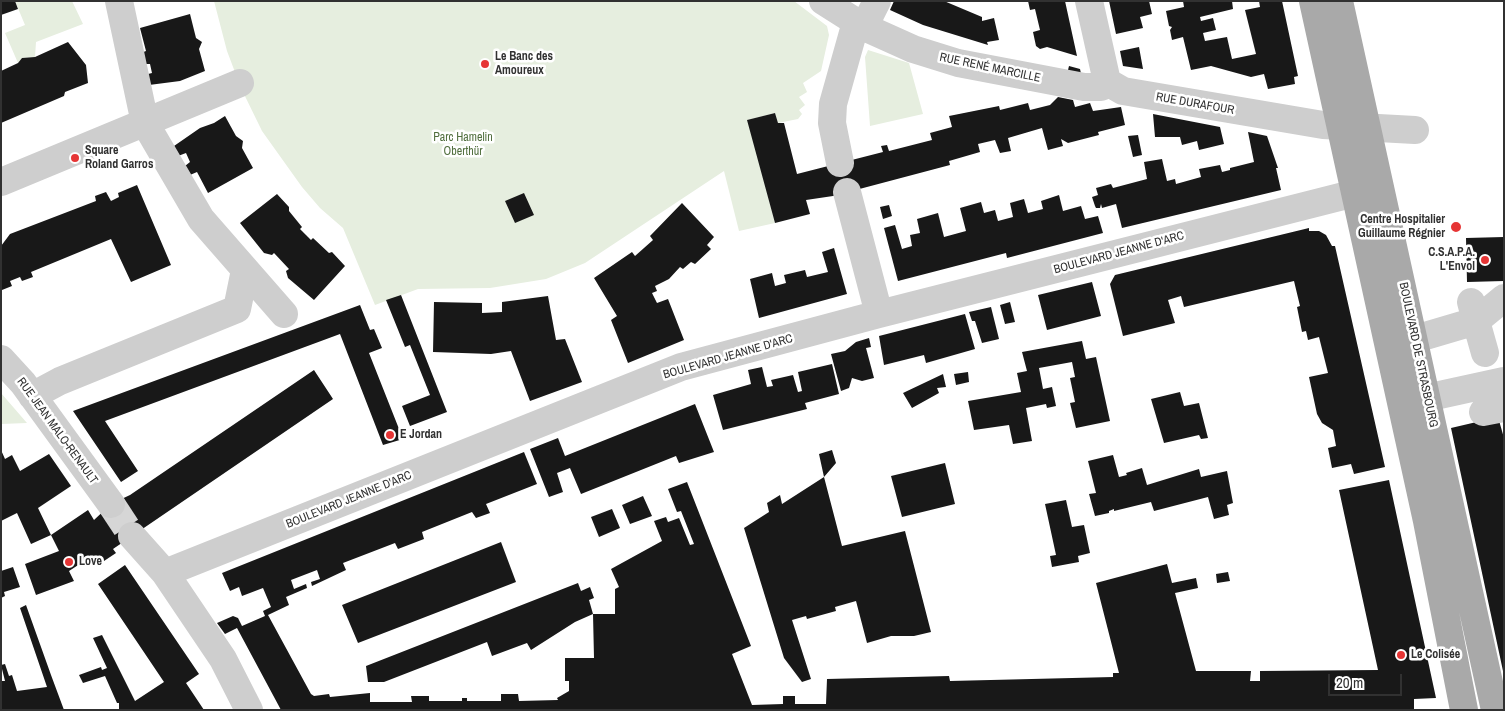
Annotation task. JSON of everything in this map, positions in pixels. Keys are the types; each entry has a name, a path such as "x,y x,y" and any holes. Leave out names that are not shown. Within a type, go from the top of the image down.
{"main road":[{"name":"BOULEVARD DE STRASBOURG","path":"1313,1 1339,125 1367,190 1415,339 1414,400 1464,710"},
{"name":"BOULEVARD DE STRASBOURG","path":"1339,1 1367,128 1367,190 1414,400 1495,710"}],"street":[{"path":"119,1 145,123 201,220 284,314"},
{"name":"RUE RENÉ MARCILLE","path":"823,1 860,24 913,49 958,63 1084,88 1101,87 1109,83"},
{"path":"840,163 832,123 836,85 860,24 877,1"},
{"path":"1089,1 1104,71 1109,83"},
{"path":"1,182 240,82"},
{"name":"RUE DURAFOUR","path":"1109,83 1123,91 1323,125 1415,130"},
{"name":"BOULEVARD JEANNE D'ARC","path":"165,574 681,368 879,314 1367,190"},
{"path":"847,192 879,314"},
{"path":"32,396 60,380 237,309 245,270"},
{"path":"1415,339 1504,298"},
{"path":"1474,311 1485,353"},
{"name":"RUE JEAN MALO-RENAULT","path":"1,359 32,396 111,504"},
{"path":"1414,400 1504,381"},
{"path":"132,536 165,574 223,659 249,710"}],"green space":[{"path":"15,1 72,1 83,24 36,42 35,57 22,58 18,63 5,33 25,25"},
{"name":"Parc Hamelin Oberthür","path":"214,1 794,1 827,26 829,35 821,71 803,83 807,92 799,97 805,105 799,110 802,114 798,119 778,123 775,113 748,120 775,223 739,231 724,171 585,263 546,279 490,288 418,289 375,305 343,228 320,208 302,187 262,131 241,88 227,51"},
{"path":"868,50 909,63 923,114 870,126 865,57"},
{"path":"1,393 27,423 1,424"}],"building":[{"path":"1,1 15,1 18,9 1,15"},
{"path":"894,1 944,1 982,17 982,21 994,18 999,40 987,42 988,45 923,25 890,10"},
{"path":"1028,1 1065,1 1077,56 1047,47 1040,49 1036,46 1033,32 1040,30 1035,9 1030,10"},
{"path":"1109,1 1149,1 1152,14 1140,17 1143,28 1116,34"},
{"path":"1183,1 1232,1 1233,9 1200,17 1201,21 1213,18 1216,30 1203,33 1205,41 1227,37 1232,59 1256,54 1245,10 1260,7 1259,1 1282,1 1298,76 1294,77 1295,84 1268,89 1264,74 1251,77 1211,66 1191,70 1183,37 1172,40 1170,30 1172,27 1169,26 1166,11 1184,7"},
{"path":"190,14 196,38 202,42 199,49 205,71 180,81 149,85 148,74 152,73 150,64 144,64 141,53 146,51 140,28"},
{"path":"68,42 86,65 88,83 65,92 64,96 1,123 1,71 18,63 22,58 35,57"},
{"path":"1139,47 1143,69 1123,66 1120,51"},
{"path":"1069,66 1080,69 1082,78 1067,74"},
{"path":"1058,97 1073,100 1075,107 1090,103 1093,111 1121,107 1125,125 1098,132 1099,135 1068,143 1061,139 1063,146 1048,150 1042,128 1008,138 1011,151 1000,153 995,140 978,144 980,152 949,161 950,165 833,196 806,200 810,214 775,223 747,120 775,113 778,123 784,123 797,174 883,152 881,146 887,145 889,151 932,140 930,133 952,127 949,116 999,106 1000,110 1028,103 1030,110 1050,105"},
{"path":"1153,114 1220,127 1224,144 1199,150 1197,141 1182,145 1180,137 1155,137"},
{"path":"225,116 236,136 243,141 242,148 253,168 208,193 197,172 190,175 185,166 190,162 186,153 178,156 174,146 200,128 214,123"},
{"path":"1248,132 1267,136 1278,168 1276,168 1281,190 1122,228 1116,204 1102,208 1101,204 1100,208 1095,206 1092,197 1098,195 1096,188 1111,184 1113,188 1147,179 1144,162 1162,159 1167,181 1175,179 1176,184 1201,177 1199,169 1220,165 1222,172 1254,162"},
{"path":"1138,135 1142,155 1133,157 1128,136"},
{"path":"137,185 171,265 131,282 111,239 31,272 33,277 22,281 20,277 10,281 12,286 2,290 1,246 10,234 96,201 95,196 106,192 111,201 119,197 118,193"},
{"path":"524,193 534,215 515,223 505,201"},
{"path":"277,194 289,207 289,211 302,227 300,229 329,253 332,252 345,266 314,300 288,278 286,271 289,269 274,253 272,255 264,253 240,223"},
{"path":"1059,195 1063,211 1081,206 1085,219 1098,216 1103,233 1007,258 1006,253 898,281 884,228 895,225 902,249 912,246 910,235 920,233 917,219 938,213 944,237 966,231 960,208 981,202 984,213 995,210 998,221 1013,217 1010,203 1024,199 1028,213 1043,209 1041,201"},
{"path":"682,203 714,237 707,245 711,249 695,264 691,262 683,269 680,267 669,279 655,286 657,291 652,293 657,303 668,299 684,340 628,363 611,320 617,316 594,278 632,252 635,256 653,240 650,236"},
{"path":"889,205 892,216 883,219 880,207"},
{"path":"1309,228 1309,231 1319,231 1326,235 1332,246 1335,246 1385,467 1354,474 1351,464 1332,468 1328,448 1336,446 1333,430 1322,423 1317,414 1309,377 1328,373 1319,337 1308,340 1306,331 1302,332 1297,307 1300,306 1294,281 1184,307 1181,296 1168,300 1175,323 1123,336 1110,284 1115,275"},
{"name":"C.S.A.P.A. L'Envol","path":"1504,237 1504,281 1467,282 1466,238"},
{"path":"834,248 847,294 759,318 750,279 772,273 775,286 786,283 784,275 805,270 807,277 828,272 822,252"},
{"path":"1092,282 1101,316 1047,330 1038,295"},
{"path":"401,295 447,412 410,426 402,406 430,395 410,345 405,347 386,300"},
{"path":"548,296 556,340 565,339 582,382 530,401 511,351 491,354 433,352 434,302 482,303 482,313 502,312 502,302"},
{"path":"1010,302 1015,322 1005,324 1000,305"},
{"path":"360,305 370,330 374,329 382,348 369,353 403,439 383,445 340,334 105,421 138,471 121,482 73,411"},
{"path":"991,307 999,339 982,343 975,321 972,321 969,312"},
{"path":"965,314 975,349 926,363 924,355 884,365 879,336"},
{"path":"869,338 871,347 866,348 874,378 862,381 852,378 849,388 841,391 831,354 845,351 856,342"},
{"path":"1082,341 1086,359 1096,357 1110,421 1076,428 1070,403 1075,402 1070,378 1075,377 1072,362 1039,368 1043,389 1052,387 1056,406 1047,408 1046,404 1026,408 1032,441 1013,444 1009,425 974,430 968,401 1021,392 1017,373 1027,371 1022,352"},
{"path":"832,364 839,394 805,403 807,409 723,430 713,395 751,384 748,370 762,367 767,387 773,386 771,380 793,375 798,392 802,391 798,372"},
{"path":"314,370 333,399 113,549 116,553 95,567 89,558 69,571 74,581 36,595 25,564 59,551 51,535 88,510 94,520 111,504 130,495"},
{"path":"968,372 969,382 956,385 954,374"},
{"path":"943,374 946,387 937,388 939,393 912,408 903,393"},
{"path":"1180,392 1184,406 1199,403 1208,438 1201,439 1199,435 1164,443 1151,399"},
{"path":"695,404 714,452 679,463 676,456 581,494 570,468 557,473 563,492 549,497 530,449 558,438 565,456"},
{"path":"1498,417 1504,438 1503,671 1451,428"},
{"path":"1,450 5,459 12,455 20,471 49,454 71,486 38,508 51,535 31,544 17,513 1,521"},
{"path":"832,450 836,463 824,477 819,454"},
{"path":"524,452 537,484 486,504 490,513 476,518 472,512 422,532 424,539 398,549 395,543 343,563 346,570 312,586 311,582 320,579 317,570 291,580 294,589 306,584 307,588 286,597 289,605 268,615 311,694 314,696 329,694 330,697 370,693 370,702 412,702 411,696 429,696 429,701 462,701 462,698 467,698 467,701 501,701 501,694 518,694 519,701 558,700 557,698 569,691 569,681 565,681 565,658 594,658 593,614 615,614 615,589 619,587 611,569 662,541 654,521 666,517 668,522 679,518 690,545 694,544 681,511 677,512 668,489 687,482 751,646 732,654 752,705 783,704 783,696 795,696 795,704 826,704 827,679 949,676 950,681 1113,677 1113,673 1119,673 1096,583 1167,564 1172,583 1196,578 1198,588 1175,593 1196,671 1251,671 1250,681 1260,681 1260,671 1378,670 1339,490 1389,480 1436,698 1414,699 1414,710 281,710 237,628 225,634 217,623 233,616 238,618 242,626 265,616 263,611 271,607 263,588 242,596 239,587 230,591 222,573"},
{"path":"1113,455 1119,477 1142,468 1147,485 1199,469 1201,477 1227,471 1233,503 1227,505 1229,515 1214,519 1208,497 1154,511 1151,502 1114,511 1114,509 1109,511 1109,513 1095,516 1089,494 1096,493 1088,461"},
{"path":"945,463 955,504 902,517 891,476"},
{"path":"824,477 842,546 905,531 931,632 914,636 891,636 867,643 856,601 835,607 836,611 807,619 806,616 792,620 811,679 802,682 784,658 744,528 769,512 767,503 780,495 782,504"},
{"path":"643,496 652,516 630,524 622,505"},
{"path":"1066,500 1072,527 1084,525 1090,553 1078,556 1079,562 1052,567 1050,556 1056,555 1045,504"},
{"path":"612,509 620,528 599,537 591,517"},
{"path":"501,542 516,582 358,643 342,605"},
{"path":"125,565 199,674 186,683 204,710 119,710 119,703 117,703 105,676 83,683 79,675 101,667 102,670 107,668 93,638 102,635 135,701 164,682 98,584"},
{"path":"13,567 20,587 4,592 5,596 1,598 1,571"},
{"path":"1228,572 1230,581 1217,583 1216,574"},
{"path":"578,583 581,591 590,587 594,598 589,600 593,614 575,622 531,650 527,643 492,656 487,642 384,682 368,682 366,666"},
{"path":"26,605 64,710 1,710 1,681 5,681 1,665 5,664 9,676 12,675 17,691 47,687 20,608"}],"tunnel":[{"path":"111,504 132,536"}],"place":[{"name":"Le Banc des Amoureux","path":"485,64"},
{"name":"Square Roland Garros","path":"75,158"},
{"name":"Centre Hospitalier Guillaume Régnier","path":"1456,227"},
{"name":"C.S.A.P.A. L'Envol","path":"1485,260"},
{"name":"E Jordan","path":"390,435"},
{"name":"Love","path":"69,562"},
{"name":"Le Colisée","path":"1401,655"}]}
